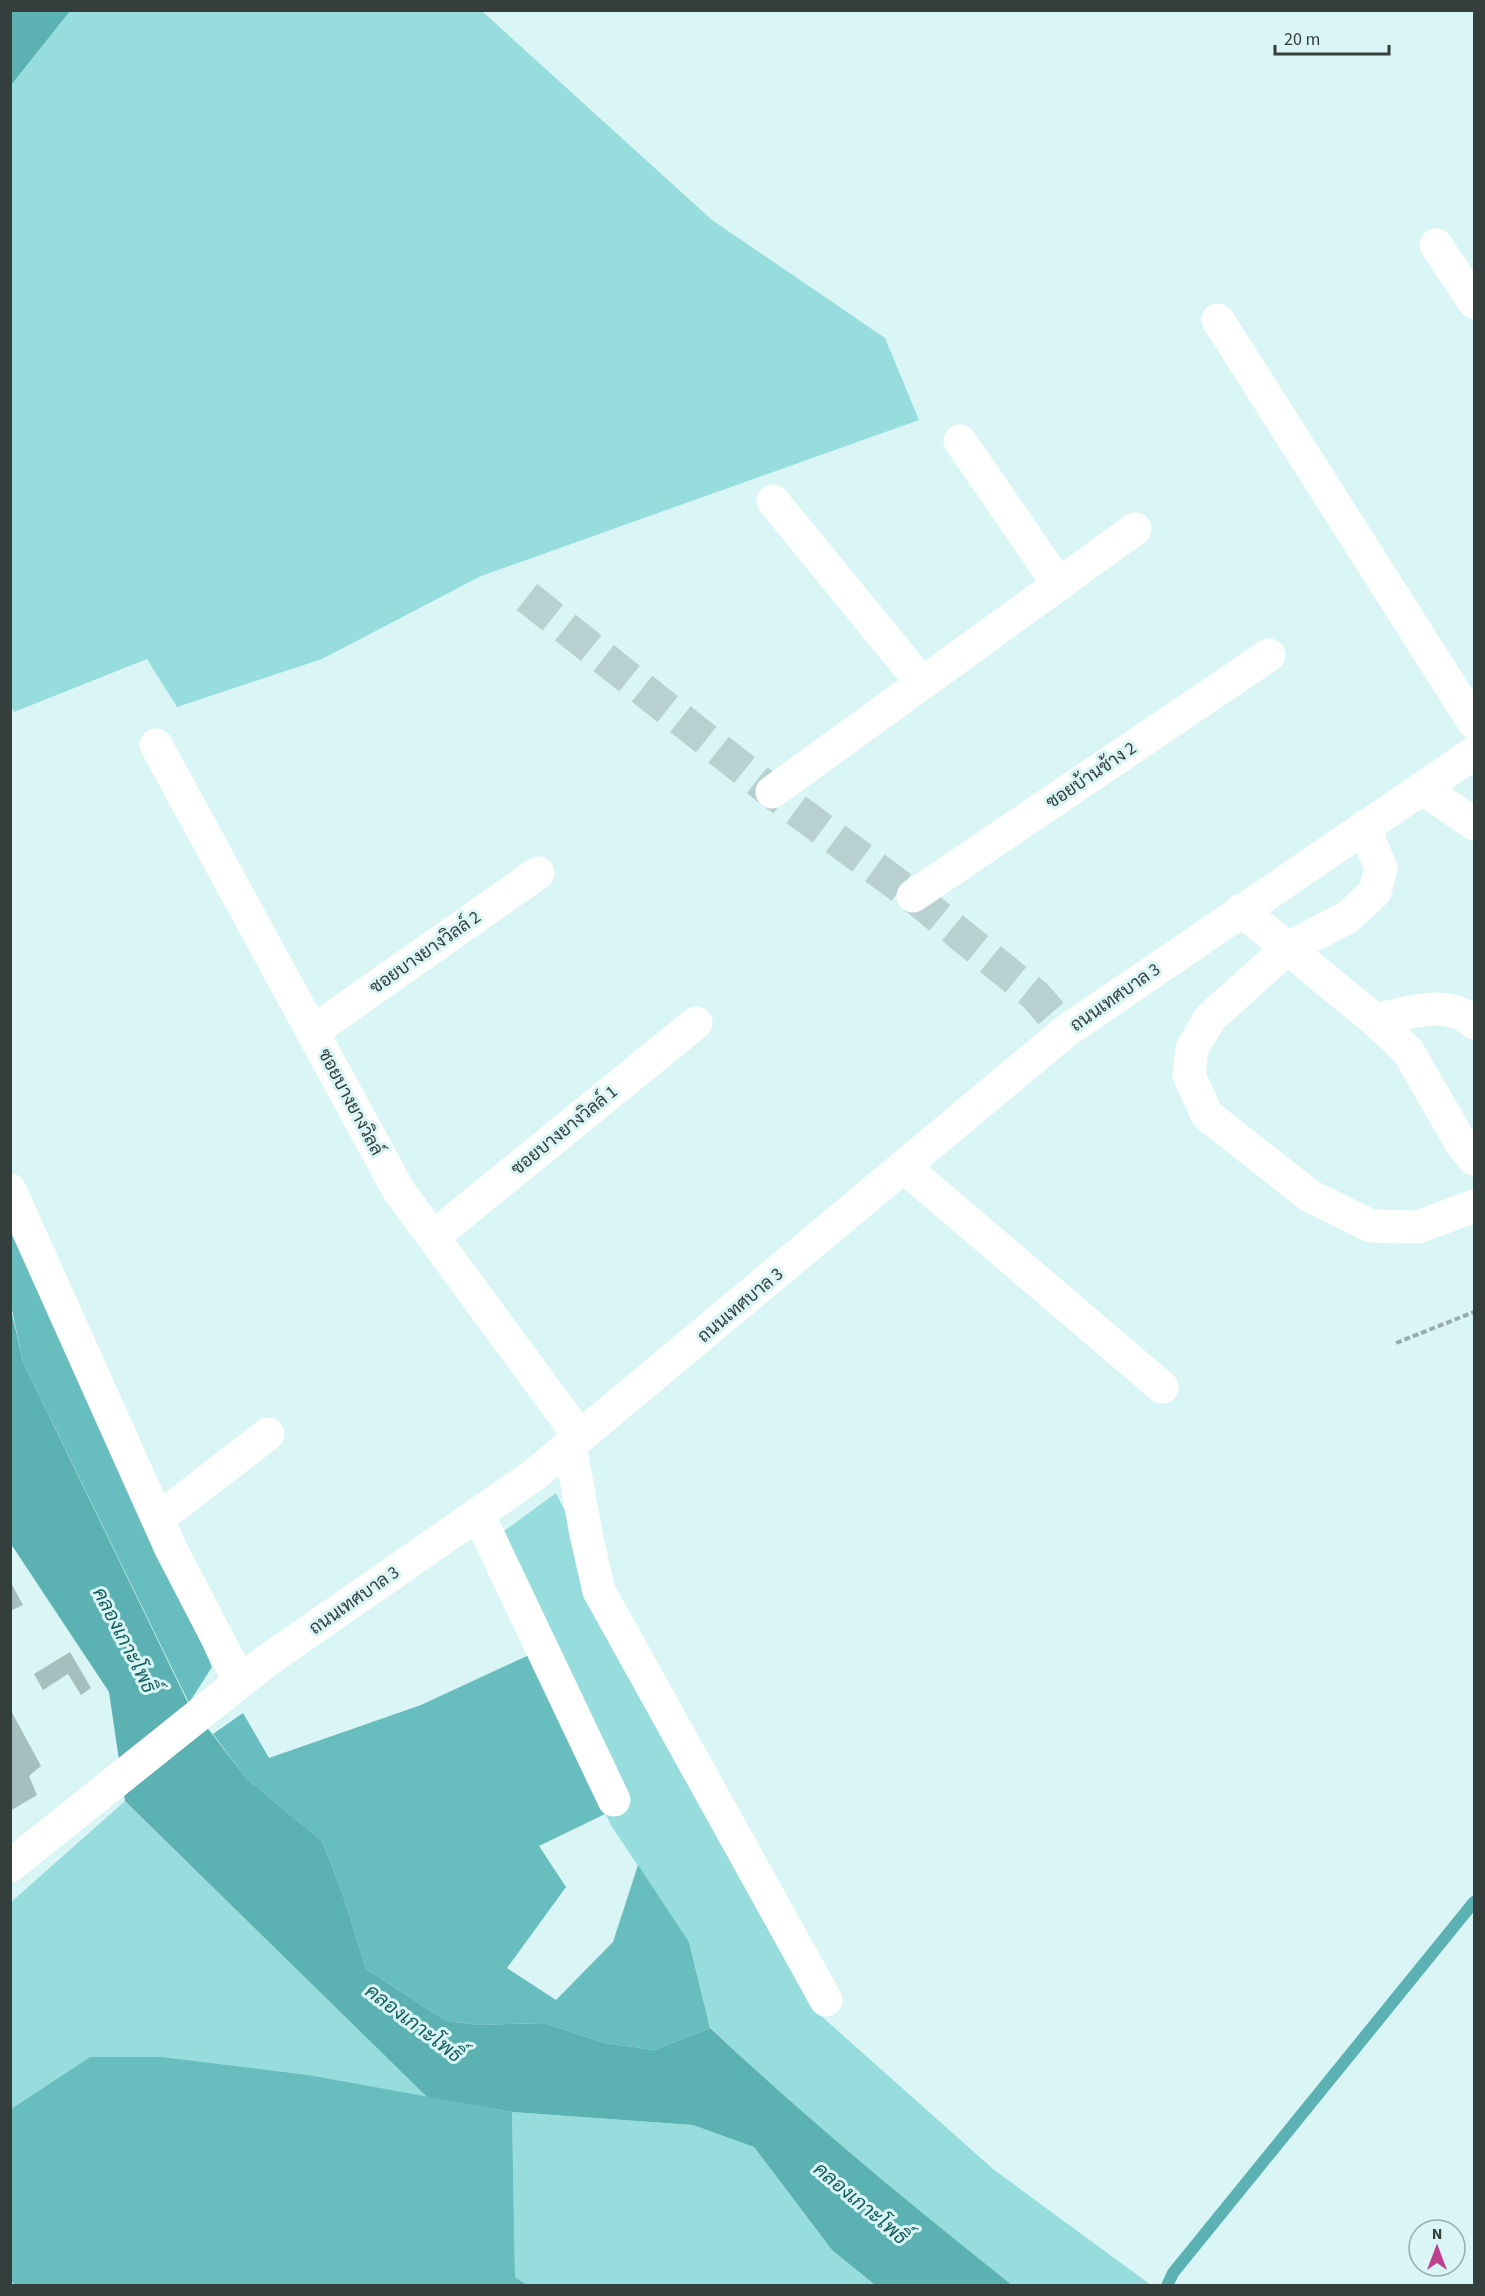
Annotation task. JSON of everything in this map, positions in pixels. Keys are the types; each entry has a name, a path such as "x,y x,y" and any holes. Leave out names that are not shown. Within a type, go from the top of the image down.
{"street":[{"path":"1437,245 1474,302"},
{"path":"1218,320 1474,723"},
{"path":"960,441 1059,585"},
{"path":"773,501 922,683"},
{"path":"772,792 1135,530"},
{"name":"ซอยบ้านช้าง 2","path":"913,896 1269,655"},
{"name":"ซอยบางยางวิลล์","path":"156,745 399,1191 575,1441"},
{"name":"ถนนเทศบาล 3","path":"10,1866 240,1682 534,1475 1066,1031 1474,753"},
{"path":"1422,788 1474,824"},
{"path":"1364,827 1381,868 1375,892 1348,917 1288,948 1210,1018 1192,1049 1189,1075 1207,1115 1310,1196 1371,1226 1418,1227 1474,1206"},
{"name":"ซอยบางยางวิลล์ 2","path":"312,1032 538,873"},
{"path":"1241,910 1375,1020 1408,1051 1461,1143 1474,1158"},
{"path":"1375,1020 1422,1010 1449,1010 1474,1023"},
{"name":"ซอยบางยางวิลล์ 1","path":"433,1237 696,1023"},
{"path":"904,1167 1162,1387"},
{"path":"10,1190 158,1519 240,1682"},
{"path":"158,1519 268,1434"},
{"path":"575,1441 585,1534 599,1591 826,2000"},
{"path":"478,1514 614,1800"}],"path":[{"path":"1396,1343 1474,1312"}],"shaded area":[{"path":"70,11 482,11 712,220 885,338 919,420 481,576 322,659 177,707 147,659 14,712 10,704 10,85"},
{"path":"10,1208 212,1667 189,1703 23,1362 11,1305"},
{"path":"556,1493 810,2006 993,2169 1151,2285 1012,2285 891,2190 789,2102 710,2028 689,1942 612,1827 478,1550"},
{"path":"529,1655 605,1814 539,1846 566,1887 507,1968 556,2000 613,1942 638,1865 689,1942 710,2028 654,2050 605,2043 545,2023 478,2025 446,2021 366,1969 343,1895 322,1841 247,1779 213,1734 243,1713 269,1758 421,1705"},
{"path":"125,1801 427,2097 309,2075 163,2057 90,2057 11,2109 10,1903"},
{"path":"90,2057 163,2057 309,2075 512,2112 515,2277 527,2285 16,2286 11,2281 11,2109"},
{"path":"512,2112 693,2125 754,2147 832,2250 875,2285 527,2285 515,2277"}],"water":[{"path":"10,11 70,11 11,85"},
{"name":"คลองเกาะโพธิ์","path":"10,1305 23,1362 188,1703 247,1779 322,1841 343,1895 366,1969 446,2021 478,2025 545,2023 605,2043 654,2050 710,2028 858,2160 1012,2285 875,2285 832,2250 754,2147 693,2125 512,2112 427,2097 125,1801 109,1692 11,1544"}],"building":[{"path":"10,1581 23,1605 10,1611"},
{"path":"70,1652 91,1688 81,1695 68,1674 43,1690 34,1674"},
{"path":"10,1709 41,1766 29,1776 37,1795 10,1811"}],"waterway":[{"path":"1167,2286 1173,2273 1474,1902"}],"tunnel":[{"path":"527,597 772,792 913,896 1036,996 1066,1031"}]}
